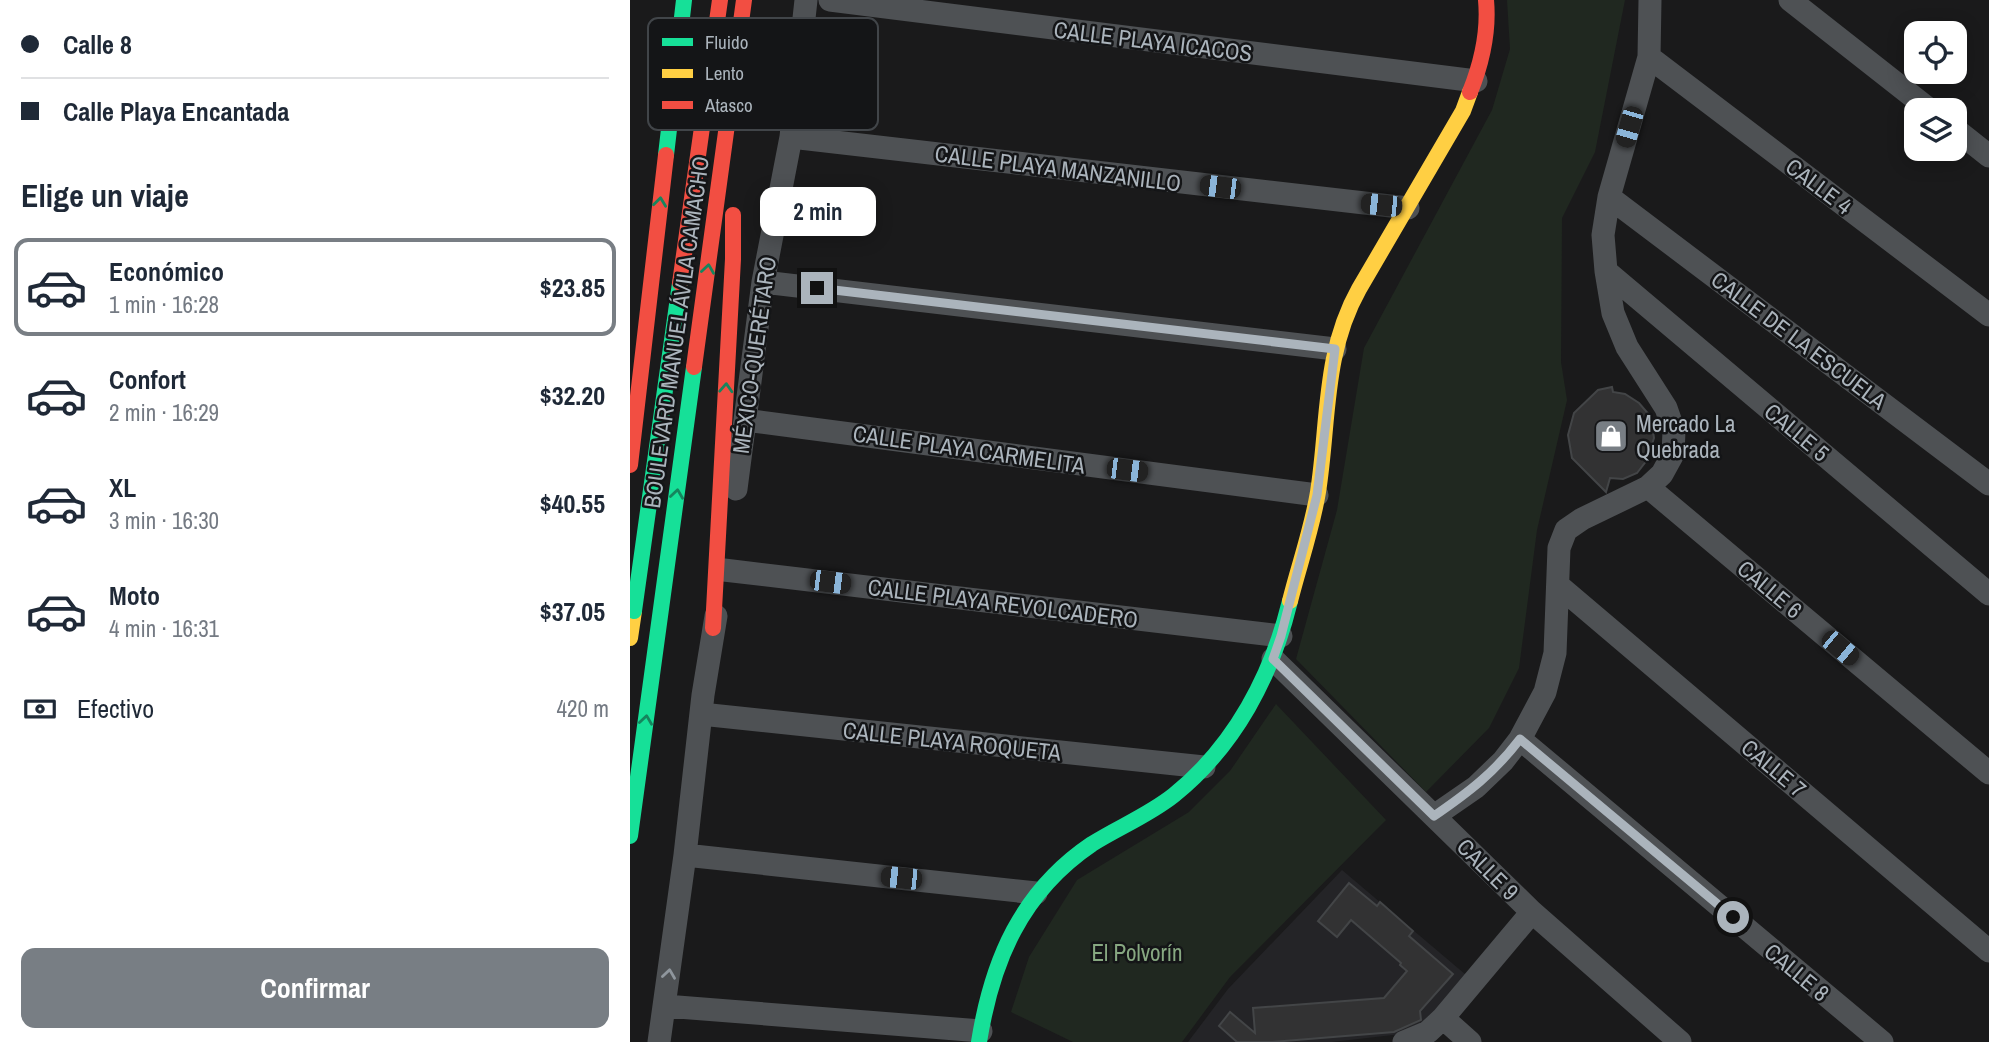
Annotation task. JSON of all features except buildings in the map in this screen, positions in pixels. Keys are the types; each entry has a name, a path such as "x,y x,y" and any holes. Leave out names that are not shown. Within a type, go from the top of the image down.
{"main road":[{"path":"682,18 684,0"},
{"path":"717,18 720,0"},
{"path":"731,18 736,0"},
{"name":"BOULEVARD MANUEL ÁVILA CAMACHO","path":"742,18 744,0"},
{"path":"980,1036 997,963 1013,928 1036,893 1059,868 1086,848 1173,795 1204,767 1230,735 1256,694 1281,636 1317,495 1335,349 1343,319 1464,111 1476,81 1486,37 1486,0"},
{"path":"630,465 669,130"},
{"path":"648,310 699,130"},
{"path":"630,638 702,130"},
{"name":"BOULEVARD MANUEL ÁVILA CAMACHO","path":"630,836 726,130"},
{"path":"713,628 733,259 732,130"}],"street":[{"name":"MÉXICO-QUERÉTARO","path":"804,18 806,0"},
{"name":"CALLE PLAYA ICACOS","path":"830,0 1476,81"},
{"path":"1434,816 1476,787 1503,761 1520,739 1545,692 1556,653 1559,548 1566,530 1582,519 1648,487 1662,474 1673,454 1674,431 1666,408 1627,347 1613,313 1603,235 1609,197 1649,57 1650,0"},
{"path":"1790,0 1915,98"},
{"name":"CALLE 4","path":"1649,57 1989,315"},
{"name":"MÉXICO-QUERÉTARO","path":"659,1042 701,714 724,570 763,282 792,130"},
{"name":"CALLE PLAYA MANZANILLO","path":"791,137 1408,208"},
{"path":"1967,139 1989,156"},
{"name":"CALLE DE LA ESCUELA","path":"1609,197 1989,484"},
{"name":"CALLE 5","path":"1606,271 1989,594"},
{"path":"763,282 1335,349"},
{"name":"CALLE PLAYA CARMELITA","path":"745,420 1317,495"},
{"name":"CALLE 6","path":"1648,487 1989,773"},
{"name":"CALLE PLAYA REVOLCADERO","path":"724,570 1281,636"},
{"name":"CALLE 7","path":"1559,586 1989,951"},
{"name":"CALLE 9","path":"1273,659 1532,912 1679,1042"},
{"name":"CALLE PLAYA ROQUETA","path":"701,714 1204,767"},
{"name":"CALLE 8","path":"1520,739 1882,1042"},
{"path":"685,855 1036,893"},
{"path":"1404,1042 1428,1032 1443,1018 1532,912"},
{"path":"665,1006 980,1036"},
{"path":"1443,1018 1470,1042"}],"shaded area":[{"path":"1342,870 1472,980 1419,1032 1332,1042 1188,1042 1228,989"}],"green space":[{"path":"1507,0 1625,0 1595,152 1562,218 1561,362 1567,400 1537,530 1519,668 1489,728 1426,792 1296,659 1337,510 1364,348 1492,110 1510,49"},
{"name":"El Polvorín","path":"1276,704 1386,820 1230,977 1182,1042 1073,1042 1011,1012 1029,957 1077,880 1189,812 1230,771"}],"traffic: fast":[{"path":"682,18 684,0"},
{"path":"666,155 669,130"},
{"path":"634,611 680,283"},
{"path":"630,836 694,367"},
{"path":"979,1042 992,984 1002,956 1028,906 1067,863 1092,844 1174,795 1196,776 1215,754 1233,732 1261,682 1273,656 1290,601"}],"traffic: slow":[{"path":"1290,601 1315,506 1333,363 1347,313 1463,111 1470,92"},
{"path":"630,638 634,611"}],"traffic: jam":[{"path":"717,18 720,0"},
{"path":"742,18 744,0"},
{"path":"1470,92 1484,47 1486,0"},
{"path":"680,283 702,130"},
{"path":"694,367 726,130"},
{"path":"630,465 666,155"},
{"path":"713,628 733,259 733,215"}],"place":[{"name":"Mercado La Quebrada","path":"1611,436"}],"route":[{"path":"817,288 1335,349 1317,495 1273,659 1434,816 1476,787 1503,761 1520,739 1733,917"}]}
